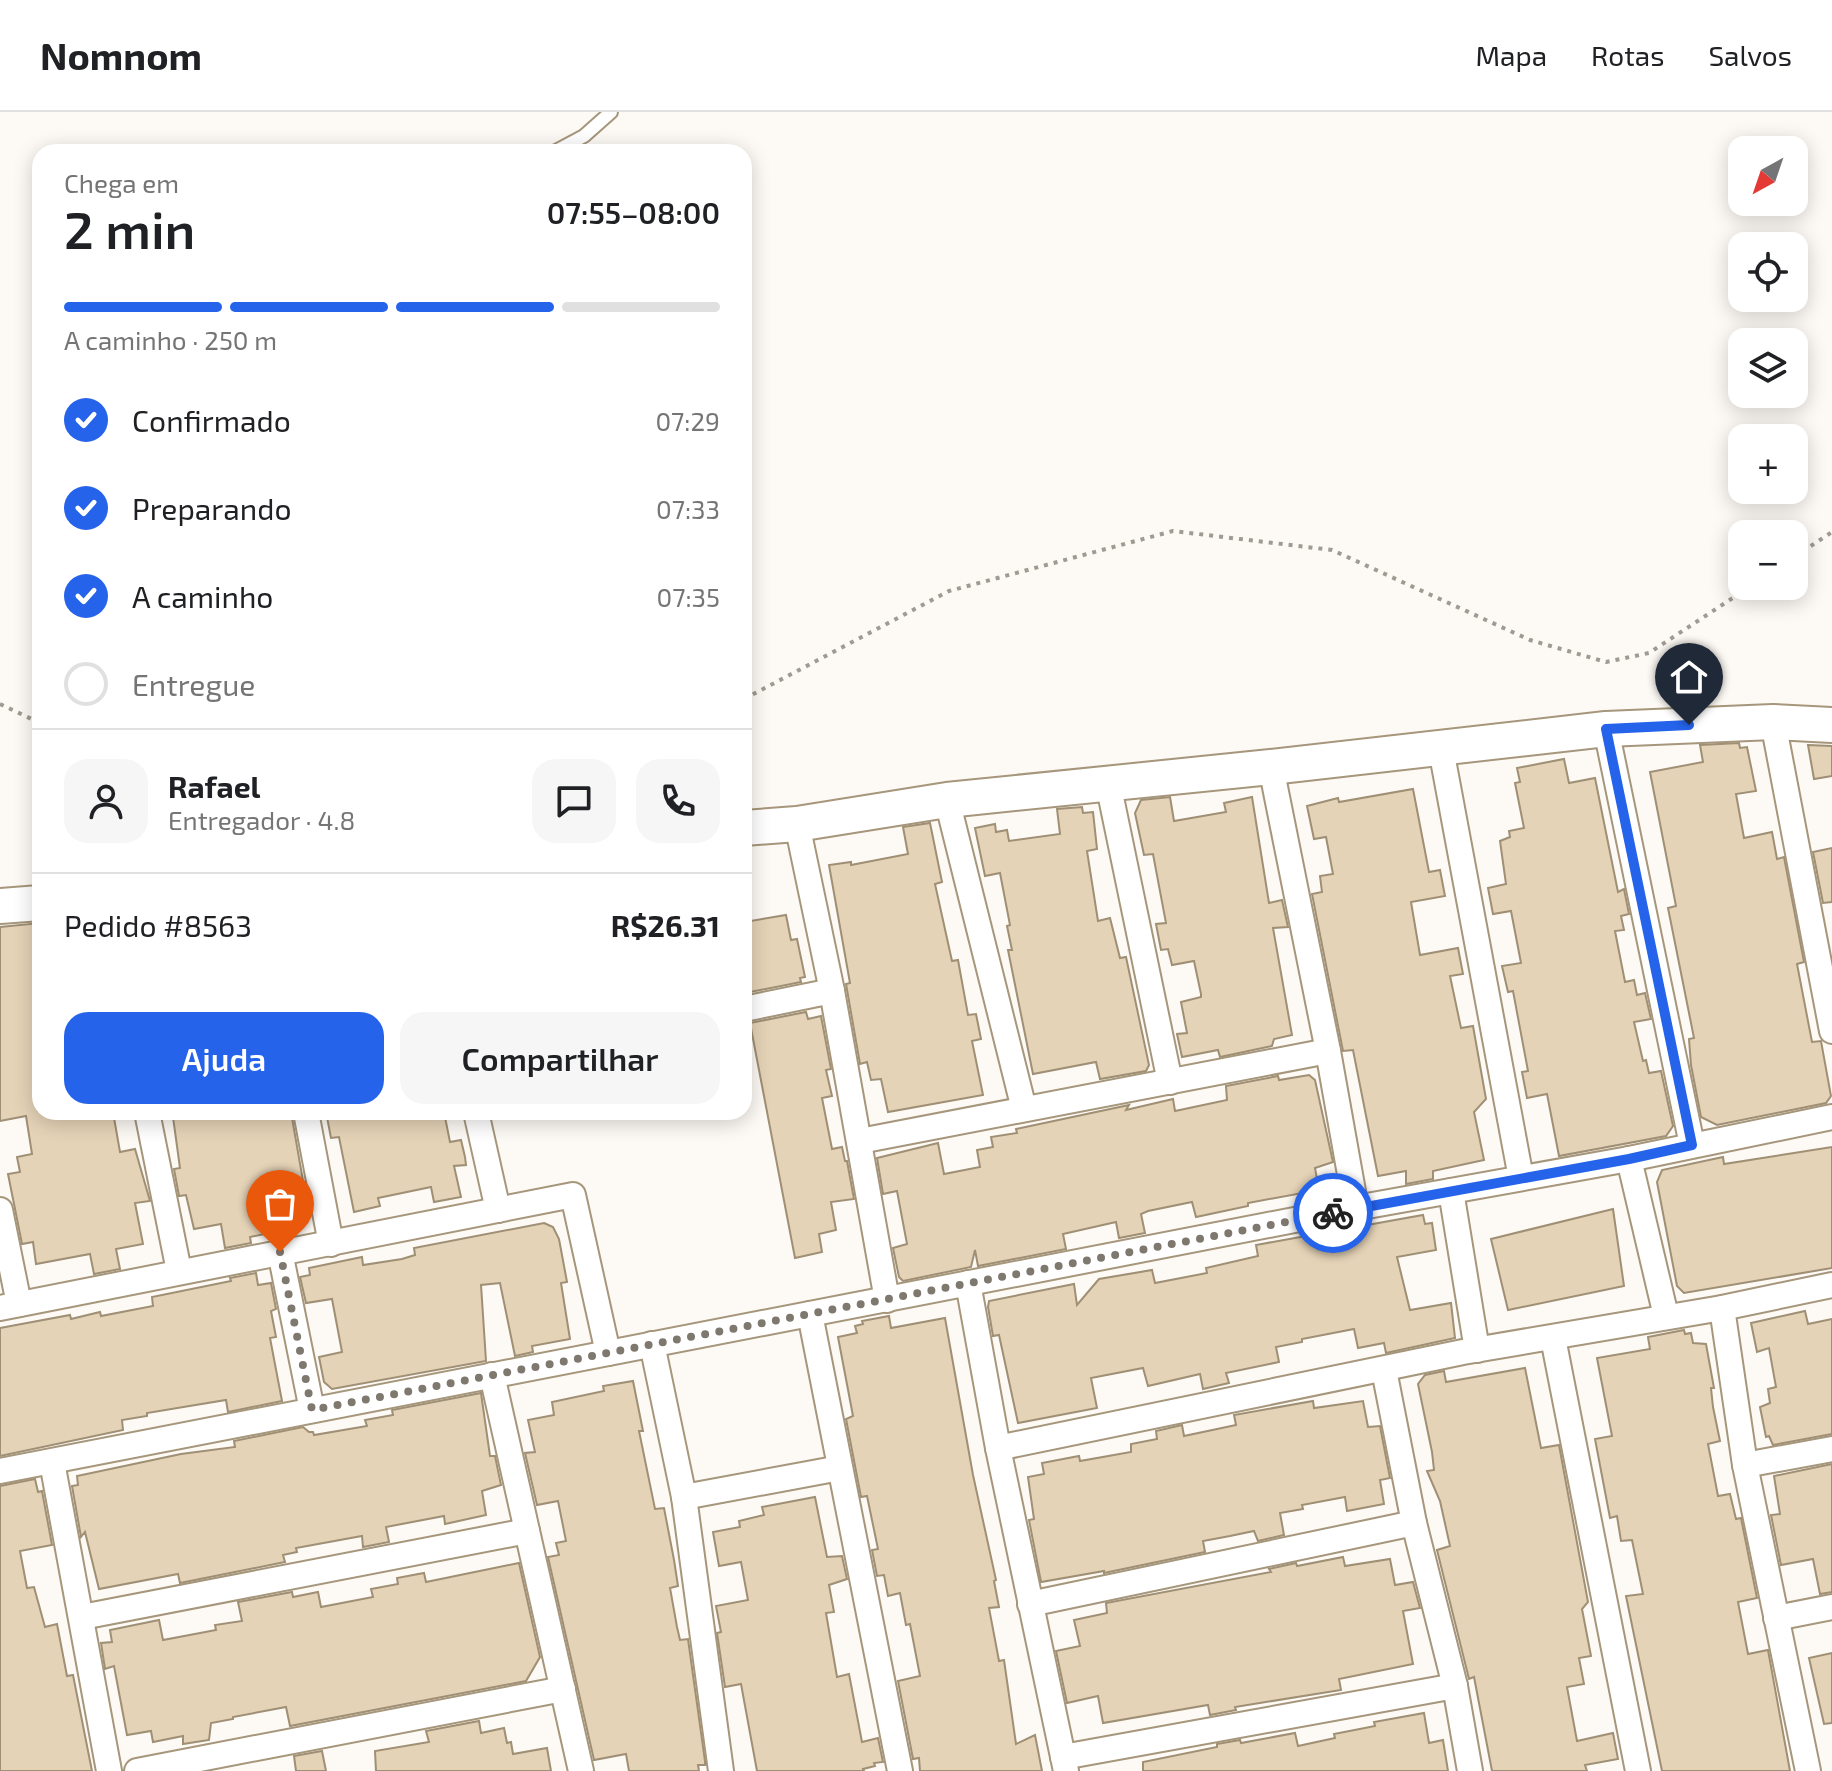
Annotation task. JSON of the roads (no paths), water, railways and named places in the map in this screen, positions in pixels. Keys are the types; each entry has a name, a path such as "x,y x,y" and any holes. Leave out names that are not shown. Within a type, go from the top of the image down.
{"street":[{"path":"752,827 797,824 947,800 1606,729 1773,722 1832,725"},
{"path":"1773,722 1832,1031"},
{"path":"1606,729 1692,1145"},
{"path":"1441,749 1521,1178"},
{"path":"1271,767 1356,1208"},
{"path":"1108,783 1170,1082"},
{"path":"947,800 1024,1109"},
{"path":"797,824 832,991 887,1300"},
{"path":"0,906 32,904"},
{"path":"752,1007 832,991"},
{"path":"860,1141 1328,1051"},
{"path":"0,1471 1356,1208 1629,1159 1832,1117"},
{"path":"149,1120 179,1271"},
{"path":"308,1120 331,1244"},
{"path":"478,1120 498,1210"},
{"path":"1629,1159 1666,1316"},
{"path":"1451,1191 1477,1350"},
{"path":"0,1210 10,1306 573,1195 608,1353"},
{"path":"280,1252 312,1410"},
{"path":"968,1283 998,1448 1064,1764 1455,1686"},
{"path":"998,1448 1477,1350 1722,1308 1832,1285"},
{"path":"1722,1308 1745,1465 1808,1771"},
{"path":"810,1314 900,1771"},
{"path":"1553,1338 1638,1771"},
{"path":"652,1344 684,1497 721,1771"},
{"path":"1384,1370 1414,1523 1455,1686 1470,1771"},
{"path":"492,1375 581,1771"},
{"path":"1745,1465 1832,1449"},
{"path":"52,1462 109,1771"},
{"path":"684,1497 840,1468"},
{"path":"1030,1604 1414,1523"},
{"path":"82,1617 527,1531"},
{"path":"1776,1618 1832,1607"},
{"path":"137,1771 563,1689"}],"lane":[{"path":"569,144 584,136 611,112"}]}
